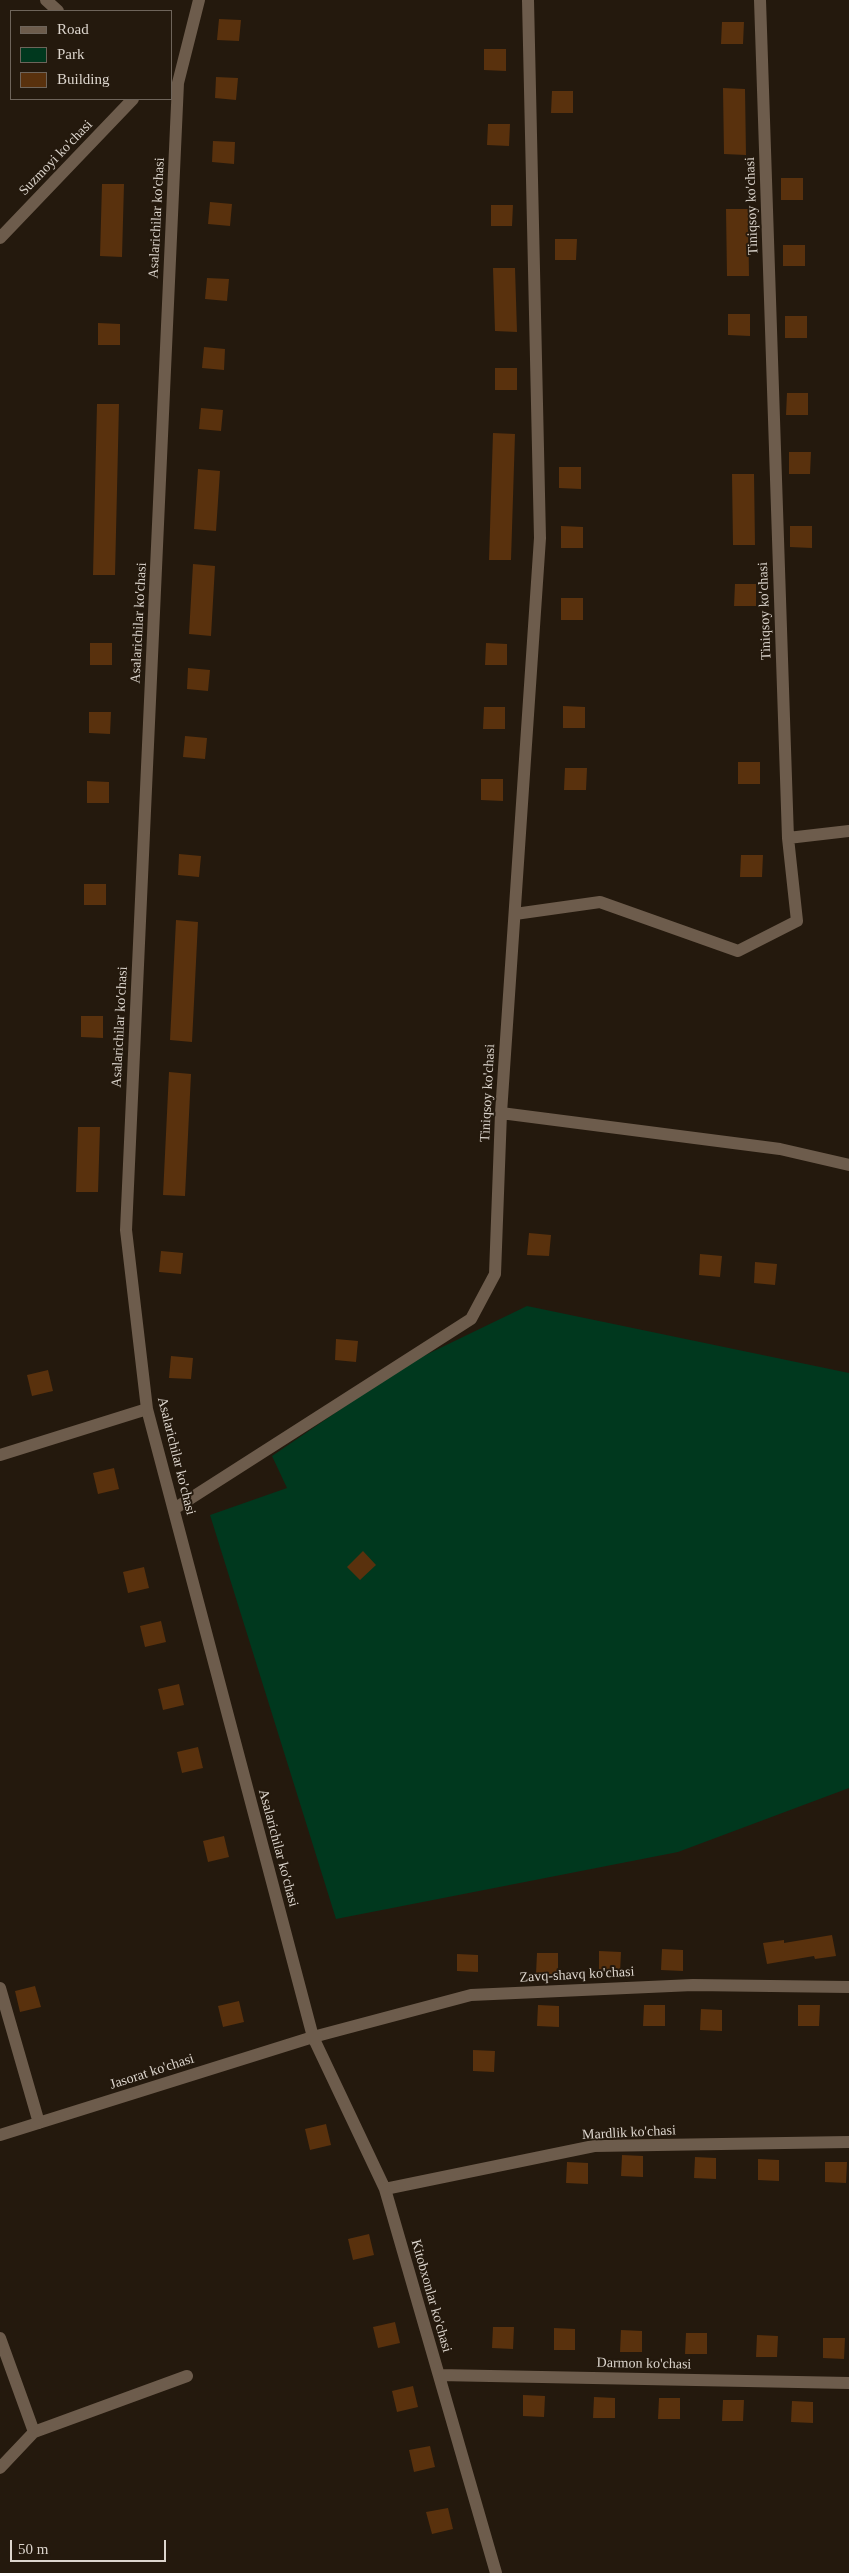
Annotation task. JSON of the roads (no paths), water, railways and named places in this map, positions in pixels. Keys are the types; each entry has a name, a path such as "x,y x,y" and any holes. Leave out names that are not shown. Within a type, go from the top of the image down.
{"street":[{"path":"46,0 57,10"},
{"name":"Asalarichilar ko'chasi","path":"199,0 175,84 126,1230 148,1410 313,2037"},
{"name":"Tiniqsoy ko'chasi","path":"174,1509 471,1319 495,1274 501,1113 540,538 528,0"},
{"name":"Tiniqsoy ko'chasi","path":"514,914 600,902 738,951 797,921 788,838 760,0"},
{"name":"Suzmoyi ko'chasi","path":"0,238 132,100"},
{"path":"788,838 849,831"},
{"path":"501,1113 780,1150 849,1165"},
{"path":"0,1454 148,1410"},
{"name":"Zavq-shavq ko'chasi","path":"313,2037 471,1995 693,1984 849,1987"},
{"path":"0,1988 39,2123"},
{"name":"Jasorat ko'chasi","path":"0,2135 313,2037"},
{"name":"Kitobxonlar ko'chasi","path":"313,2037 385,2189 496,2573"},
{"name":"Mardlik ko'chasi","path":"385,2189 594,2146 849,2142"},
{"path":"0,2338 34,2432"},
{"name":"Darmon ko'chasi","path":"439,2375 849,2383"},
{"path":"0,2468 34,2432 187,2376"}]}
